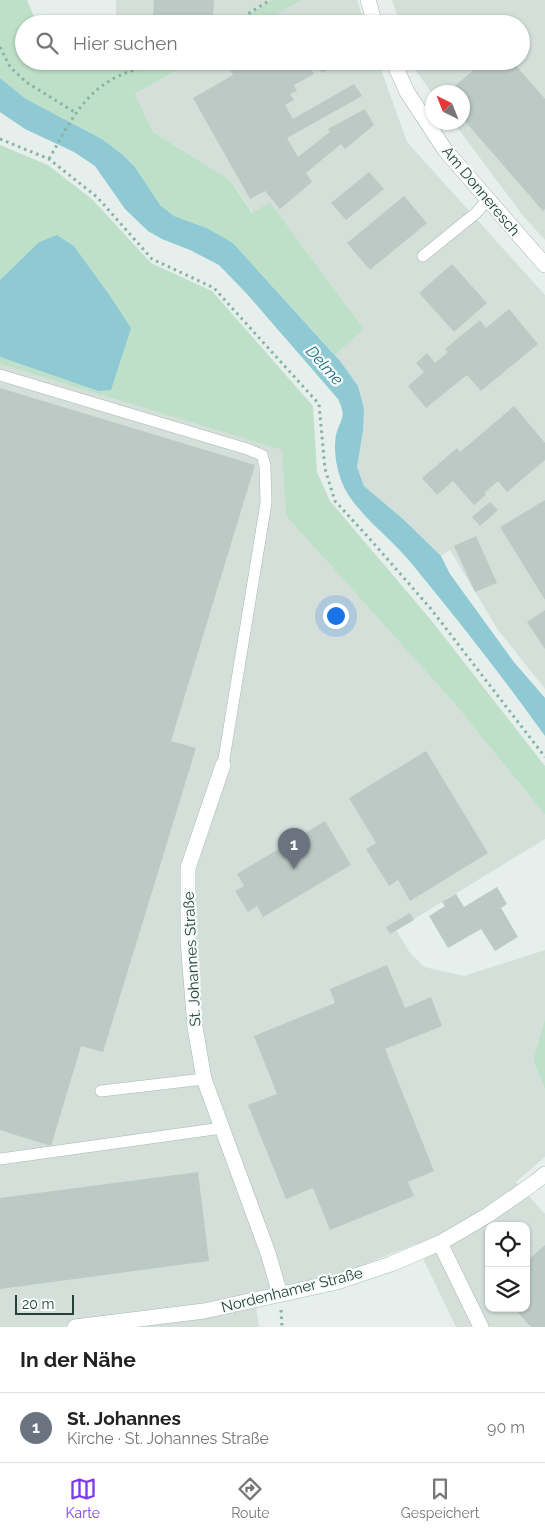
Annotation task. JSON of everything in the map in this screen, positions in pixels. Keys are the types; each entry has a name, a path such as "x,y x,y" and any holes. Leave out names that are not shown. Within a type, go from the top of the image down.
{"street":[{"path":"368,0 373,15"},
{"name":"Am Donneresch","path":"397,70 407,92 445,150 545,265"},
{"name":"St. Johannes Straße","path":"223,765 188,868 188,941 194,1027 204,1079 268,1253 280,1294"},
{"name":"Nordenhamer Straße","path":"75,1327 204,1311 337,1282 391,1264 440,1243 488,1215 545,1174"},
{"path":"440,1243 481,1327"}],"lane":[{"path":"423,256 476,213 488,199"},
{"path":"0,375 262,455 266,466 266,503 223,765"},
{"path":"101,1090 204,1079"},
{"path":"0,1159 222,1128"}],"path":[{"path":"246,15 270,0"},
{"path":"0,47 10,67 26,82 76,113"},
{"path":"49,159 76,113 92,92 112,79 133,70"},
{"path":"0,138 49,159 97,197 152,259 214,288 319,404 325,469 334,501 431,609 545,757"}],"shaded area":[{"path":"116,0 272,0 247,15 116,15"},
{"path":"302,0 357,0 362,15 276,15"},
{"path":"392,0 545,0 545,240 524,217 459,130 470,130 470,85 426,85 415,70 530,70 530,15 397,15"},
{"path":"177,70 381,70 407,142 545,295 545,689 498,630 450,550 441,556 403,519 364,486 357,467 363,431 358,386 335,355 364,329 270,202 253,213 230,180 153,132 135,94"},
{"path":"0,364 283,450 286,516 455,704 545,815 545,839 396,930 410,953 424,967 464,976 545,950 545,1019 533,1060 545,1090 545,1157 516,1182 545,1214 545,1327 456,1327 416,1244 343,1273 254,1292 259,1327 0,1327"}],"green space":[{"path":"0,0 27,0 33,15 15,15 15,70 177,70 135,94 153,132 230,180 252,213 270,202 364,329 335,355 233,243 207,228 174,216 160,205 135,167 123,155 102,139 26,99 0,78"},
{"path":"272,0 302,0 276,15 247,15"},
{"path":"0,145 48,165 93,200 151,263 212,291 313,406 317,472 330,501 431,620 545,766 545,815 455,704 286,516 282,450 0,364 0,357 98,391 108,293 74,246 57,236 39,242 0,280"},
{"path":"545,1019 545,1090 533,1060"}],"water":[{"name":"Delme","path":"0,78 26,99 102,139 123,155 135,167 160,205 174,216 207,228 233,243 340,361 358,386 364,409 363,431 357,467 364,486 403,519 441,556 450,574 513,661 545,698 545,736 497,670 429,585 350,497 339,475 335,455 336,435 343,414 338,399 247,294 219,265 148,231 125,209 95,166 74,152 25,129 0,112"},
{"path":"57,235 74,246 131,328 111,390 98,391 0,357 0,280 39,242"}],"building":[{"path":"154,0 214,0 213,15 153,15"},
{"path":"230,70 312,70 314,74 294,85 297,91 290,94 294,100 285,105 293,119 354,84 362,96 287,138 298,157 330,132 328,129 365,109 374,125 345,149 341,144 306,173 312,182 280,209 265,191 250,199 193,98 233,75"},
{"path":"474,70 520,70 545,99 545,209 543,211 470,127 470,85 456,85"},
{"path":"369,172 384,189 346,220 331,203"},
{"path":"404,196 427,223 370,270 347,243"},
{"path":"452,264 487,303 454,332 419,293"},
{"path":"509,309 538,344 481,391 467,375 426,408 408,386 424,372 416,363 427,353 435,363 448,352 445,349 480,320 486,328"},
{"path":"0,388 255,465 171,741 196,748 103,1052 81,1046 51,1146 0,1130"},
{"path":"514,406 545,443 545,460 507,492 498,481 474,505 453,481 437,495 422,478 457,448 460,452"},
{"path":"545,500 545,600 500,527"},
{"path":"490,502 498,510 480,526 472,517"},
{"path":"476,536 497,583 475,592 454,546"},
{"path":"545,610 545,649 527,622"},
{"path":"426,751 488,853 410,901 398,880 389,886 366,849 376,843 349,798"},
{"path":"325,821 351,865 263,917 257,906 248,912 235,891 244,886 237,874"},
{"path":"497,887 507,904 501,908 518,937 495,951 481,929 448,948 429,916 445,906 442,902 456,894 464,907"},
{"path":"410,913 414,920 390,934 386,927"},
{"path":"387,965 405,1008 431,997 442,1026 385,1049 434,1171 408,1182 414,1196 330,1230 313,1188 286,1199 248,1105 277,1094 254,1036 335,1003 330,989"},
{"path":"198,1172 209,1261 0,1289 0,1198"},
{"path":"545,1245 545,1327 531,1327 518,1312 530,1312 530,1258"}],"place":[{"name":"St. Johannes","path":"294,869"}]}
